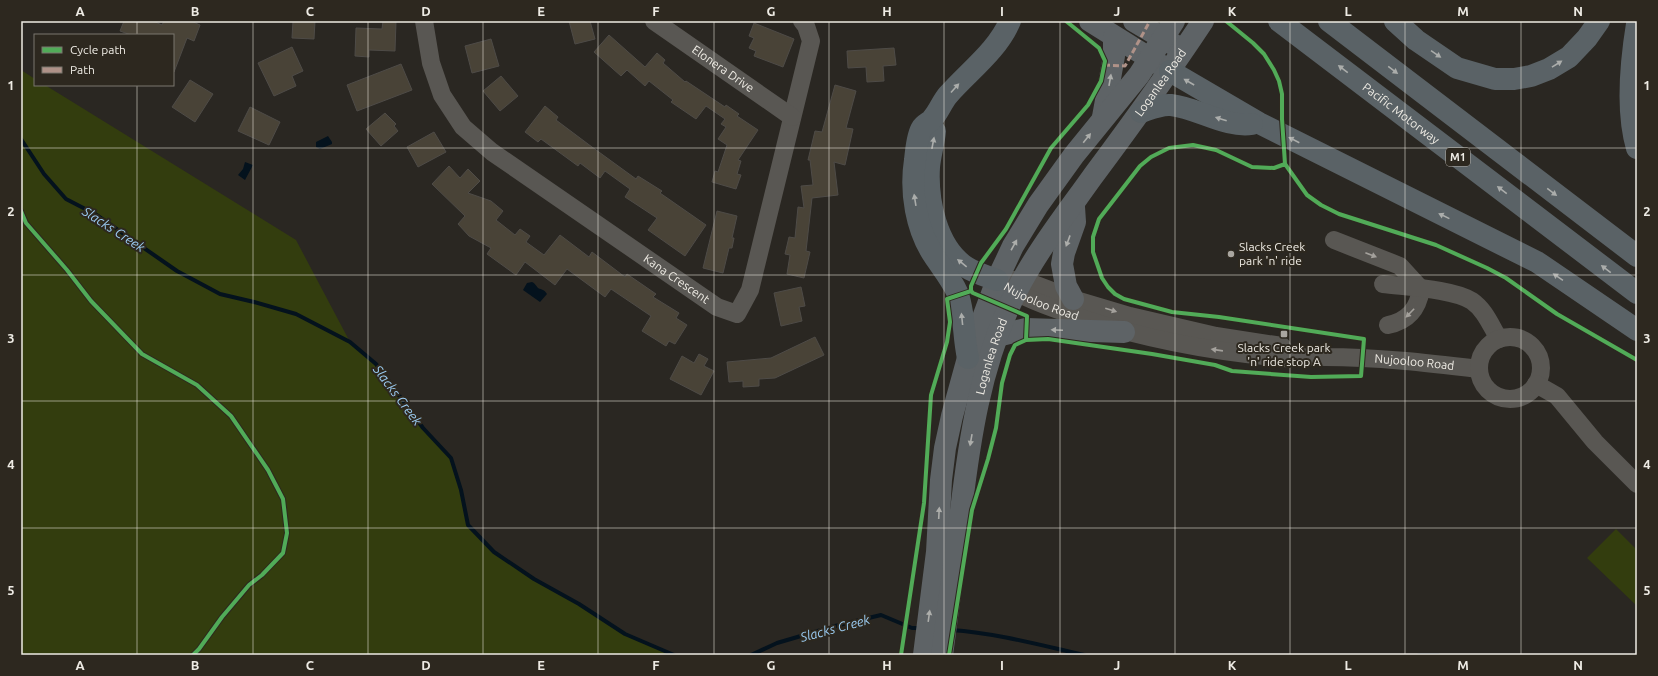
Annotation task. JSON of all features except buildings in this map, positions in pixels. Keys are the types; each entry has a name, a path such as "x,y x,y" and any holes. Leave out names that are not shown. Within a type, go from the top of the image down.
{"highway":[{"path":"968,358 957,292 927,244 919,224 912,183 917,144 922,127 932,120 947,97 992,49 1006,30 1010,21"},
{"name":"Pacific Motorway","path":"1280,21 1637,292"},
{"name":"M1","path":"1329,21 1637,256"},
{"path":"1395,21 1416,40 1457,68 1495,79 1514,79 1525,77 1549,69 1569,56 1587,30 1599,21"},
{"path":"1637,24 1632,65 1631,105 1634,138 1637,148"},
{"path":"1170,71 1265,126 1537,262 1637,330"},
{"path":"1141,112 1158,106 1170,105 1189,109 1241,126 1265,126"},
{"path":"932,120 935,132 931,151 929,183 935,219 941,235 956,258 966,267 997,280"}],"main road":[{"path":"1090,21 1170,71"},
{"path":"1134,21 1168,29 1184,51"},
{"name":"Loganlea Road","path":"924,655 967,461 978,401 997,336 1020,286 1035,260 1073,204 1141,112 1204,21"},
{"name":"Loganlea Road","path":"942,655 946,553 941,480 945,448 952,416 968,358 997,280 1013,246 1038,205 1074,154 1139,75 1168,29"},
{"path":"1103,119 1114,56 1114,37"},
{"path":"1073,204 1075,222 1064,253 1062,264 1066,286 1073,298"},
{"path":"997,336 1026,329 1124,332"}],"street":[{"name":"Kana Crescent","path":"424,21 431,63 442,95 463,128 492,152 717,307 737,314 750,290 811,41 806,26 802,21"},
{"name":"Elonera Drive","path":"654,21 792,117"},
{"path":"1334,240 1400,266 1421,289"},
{"name":"Nujooloo Road","path":"997,280 1073,298 1130,316 1216,336 1283,346 1325,357"},
{"path":"1383,284 1455,294 1472,301 1482,311 1499,339"},
{"name":"Nujooloo Road","path":"1020,286 1034,302 1124,332 1214,350 1284,358 1325,357 1420,362 1479,369"},
{"path":"1388,325 1399,323 1413,311 1419,300 1421,289"},
{"path":"1508,337 1518,338 1534,348 1541,366 1540,375 1530,392 1521,397 1512,399 1502,398 1493,394 1486,387 1481,378 1479,369 1480,359 1484,351 1499,339 1508,337"},
{"path":"1536,384 1556,396 1595,442 1637,484"}],"green space":[{"path":"21,70 34,78 34,86 47,86 296,240 350,342 376,364 423,428 451,458 461,490 468,525 494,552 534,579 579,604 625,634 674,655 21,655"},
{"path":"1616,529 1637,550 1637,606 1587,558"}],"water":[{"path":"328,136 332,144 320,149 316,147 316,142"},
{"path":"245,162 253,165 245,180 238,175 243,169"},
{"path":"532,282 538,288 544,290 547,294 540,302 523,290 527,283"}],"waterway":[{"name":"Slacks Creek","path":"21,139 44,174 66,199 95,214 177,271 220,294 296,314 350,342 376,364 423,428 451,458 461,490 468,525 494,552 534,579 579,604 625,634 674,655"},
{"name":"Slacks Creek","path":"751,655 777,643 835,626 881,615 912,628 920,628"},
{"name":"Slacks Creek","path":"951,630 1034,643 1084,655"},
{"name":"Slacks Creek","path":"1419,655 1438,655"}],"marked path":[{"path":"1104,65 1125,66 1150,21"}],"cycle path":[{"path":"1026,340 1027,316 973,293 971,291 971,286 981,263 1006,229 1051,148 1088,105 1101,81 1105,61 1099,48 1066,21"},
{"path":"1226,21 1264,54 1274,70 1279,81 1282,94 1285,164 1307,195 1321,205 1339,214 1436,245 1487,268 1506,278 1557,314 1637,360"},
{"path":"949,655 972,510 996,428 1002,383 1010,355 1015,345 1026,340 1048,339 1152,354 1215,365 1232,371 1311,377 1361,376 1364,339 1219,317 1172,312 1124,299 1115,294 1102,278 1093,252 1093,237 1099,219 1140,166 1151,157 1169,148 1193,145 1216,150 1252,167 1274,168 1285,164"},
{"path":"21,211 26,223 67,270 91,301 142,354 197,385 231,416 268,470 283,499 287,533 283,553 262,575 249,585 193,655"},
{"path":"901,655 924,503 931,395 947,342 950,322 947,299 971,291"}],"place":[{"name":"Slacks Creek park 'n' ride","path":"1231,254"},
{"name":"Slacks Creek park 'n' ride stop A","path":"1284,334"}]}
